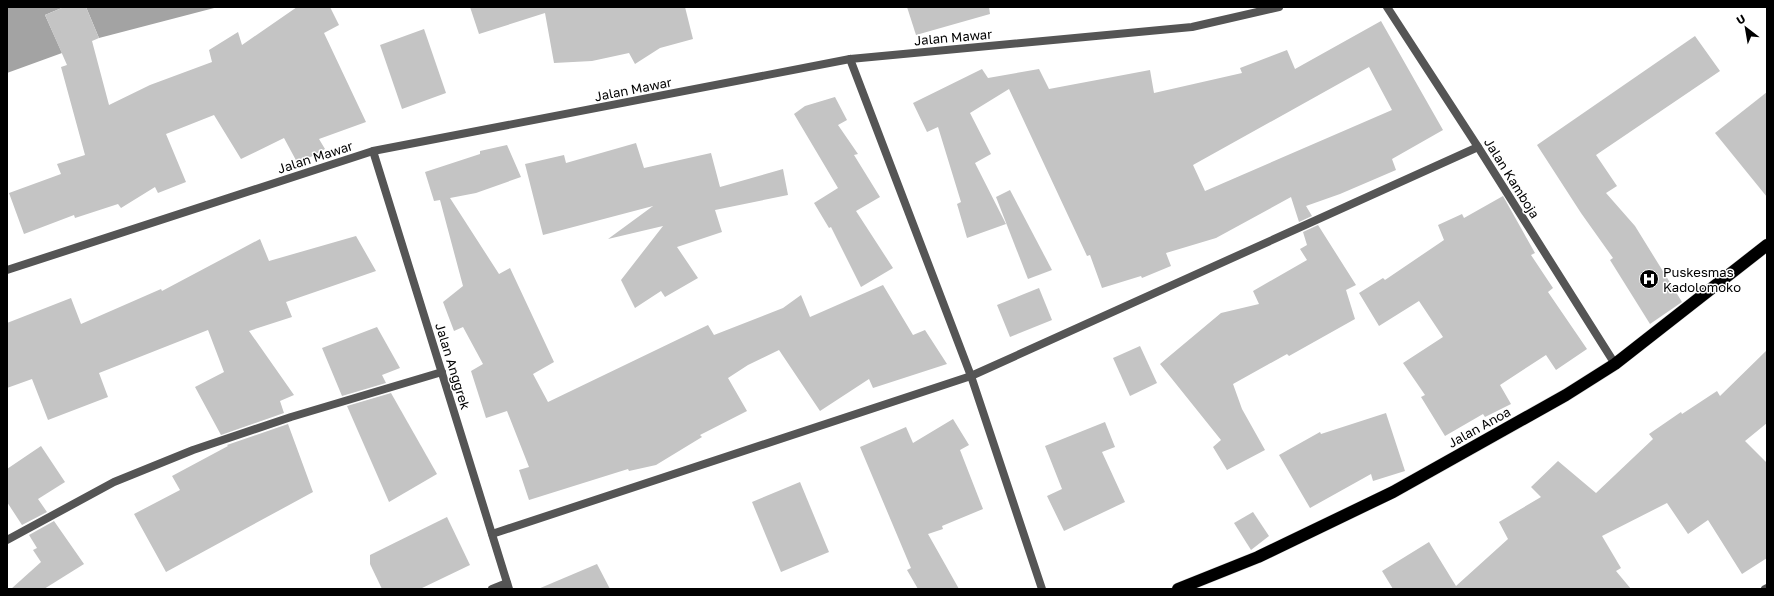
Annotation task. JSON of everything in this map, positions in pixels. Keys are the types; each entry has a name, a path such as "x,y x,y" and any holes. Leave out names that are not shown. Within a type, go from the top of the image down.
{"highway":[{"name":"Jalan Anoa","path":"1178,589 1258,556 1394,492 1566,395 1615,364 1767,245"}],"street":[{"name":"Jalan Mawar","path":"7,270 372,151 850,59 1192,27 1279,7"},
{"name":"Jalan Kamboja","path":"1387,7 1478,147 1615,364"},
{"path":"850,59 971,376 1042,589"},
{"path":"492,534 971,376 1478,147"},
{"name":"Jalan Anggrek","path":"372,151 508,586"},
{"path":"7,540 114,482 193,450 291,417 442,372"},
{"path":"492,589 508,586"}],"shaded area":[{"path":"7,7 64,7 45,15 62,53 7,73"},
{"path":"86,7 218,7 99,38"}],"building":[{"path":"64,7 86,7 99,38 92,41 109,105 150,85 212,62 209,50 238,32 242,45 297,7 330,7 339,25 324,33 366,122 319,139 325,149 298,164 284,138 241,159 214,115 166,134 186,182 158,193 155,187 121,208 118,204 75,218 74,215 24,234 9,193 61,174 57,164 85,155 61,67 67,65 45,15"},
{"path":"470,7 685,7 693,39 660,48 635,64 629,53 592,61 554,63 545,13 479,34"},
{"path":"907,7 989,7 990,14 916,35"},
{"path":"1381,21 1443,130 1392,159 1396,170 1340,194 1306,206 1312,216 1299,222 1291,197 1216,238 1166,253 1171,266 1142,278 1141,276 1102,288 1090,255 1087,256 1009,89 970,113 991,154 975,163 1006,224 967,238 957,204 961,202 938,127 927,132 913,103 982,69 988,78 1039,69 1049,89 1150,70 1154,93 1242,73 1240,68 1287,50 1295,69","holes":["1369,67 1392,110 1205,191 1193,165"]},
{"path":"424,29 446,93 402,109 380,45"},
{"path":"1695,36 1720,71 1596,155 1617,186 1606,193 1635,226 1682,302 1650,324 1610,260 1613,258 1581,213 1537,145"},
{"path":"1767,92 1767,197 1715,133"},
{"path":"835,97 847,120 838,125 858,154 854,155 880,197 856,211 893,268 861,287 831,227 829,228 814,203 838,188 794,114 805,106"},
{"path":"636,143 644,168 711,153 720,187 783,169 788,195 715,210 722,232 677,247 698,278 665,297 661,291 635,308 621,280 663,226 608,239 653,206 543,235 525,164 564,155 566,163"},
{"path":"507,145 521,177 476,193 450,198 499,274 510,268 554,362 533,374 548,402 708,325 714,335 783,308 801,295 810,317 883,285 913,335 925,330 947,364 873,388 869,379 820,411 779,350 748,365 728,378 747,411 700,435 702,437 656,465 629,471 628,469 529,500 519,470 529,467 507,411 486,418 471,371 483,364 463,327 454,331 443,302 463,286 440,200 434,201 425,172 480,154 480,151"},
{"path":"1010,190 1052,270 1028,279 996,197"},
{"path":"1503,196 1535,253 1531,255 1553,288 1548,292 1587,349 1556,370 1546,355 1500,385 1511,404 1485,417 1483,414 1445,436 1421,397 1425,395 1403,363 1443,337 1419,301 1379,326 1359,293 1383,278 1385,280 1444,240 1438,225 1462,214 1464,218"},
{"path":"1318,225 1356,285 1346,290 1355,319 1289,356 1287,354 1233,384 1242,409 1265,450 1227,470 1213,447 1221,440 1160,364 1221,313 1259,304 1253,291 1307,260 1300,249 1307,245 1303,232"},
{"path":"356,236 376,271 286,302 292,317 249,331 294,395 280,401 284,413 221,435 195,387 224,372 208,330 99,373 108,397 48,420 32,379 7,388 7,323 71,298 81,324 161,289 162,291 260,239 269,261"},
{"path":"1039,288 1052,320 1010,337 997,305"},
{"path":"377,327 400,368 382,375 386,383 342,396 322,348"},
{"path":"1140,346 1157,383 1130,396 1113,358"},
{"path":"1767,350 1767,423 1745,441 1767,463 1767,558 1742,574 1708,520 1688,534 1667,503 1602,536 1621,568 1616,571 1631,589 1393,589 1382,571 1429,542 1456,586 1508,539 1499,522 1541,497 1531,487 1558,461 1596,493 1653,439 1649,434 1681,412 1682,414 1717,391 1720,396"},
{"path":"391,393 437,474 389,502 347,406"},
{"path":"1386,413 1405,471 1373,481 1371,474 1310,508 1279,455 1320,432 1321,434"},
{"path":"953,419 969,445 960,450 983,509 942,526 943,529 928,534 959,589 918,589 907,570 911,568 860,447 906,427 913,443"},
{"path":"1105,422 1115,447 1102,452 1125,502 1064,531 1047,496 1062,489 1045,446"},
{"path":"288,424 313,492 166,572 134,514 180,490 172,476 228,446 227,445"},
{"path":"41,446 65,482 38,499 47,512 22,525 7,502 7,469"},
{"path":"800,482 829,552 781,572 752,502"},
{"path":"1253,512 1269,536 1251,550 1234,523"},
{"path":"447,517 470,565 420,589 382,589 370,564 370,555"},
{"path":"54,521 84,564 44,589 11,589 41,562 33,550 37,548 29,535"},
{"path":"597,564 610,589 538,589"}],"place":[{"name":"Puskesmas Kadolomoko","path":"1649,279"}]}
